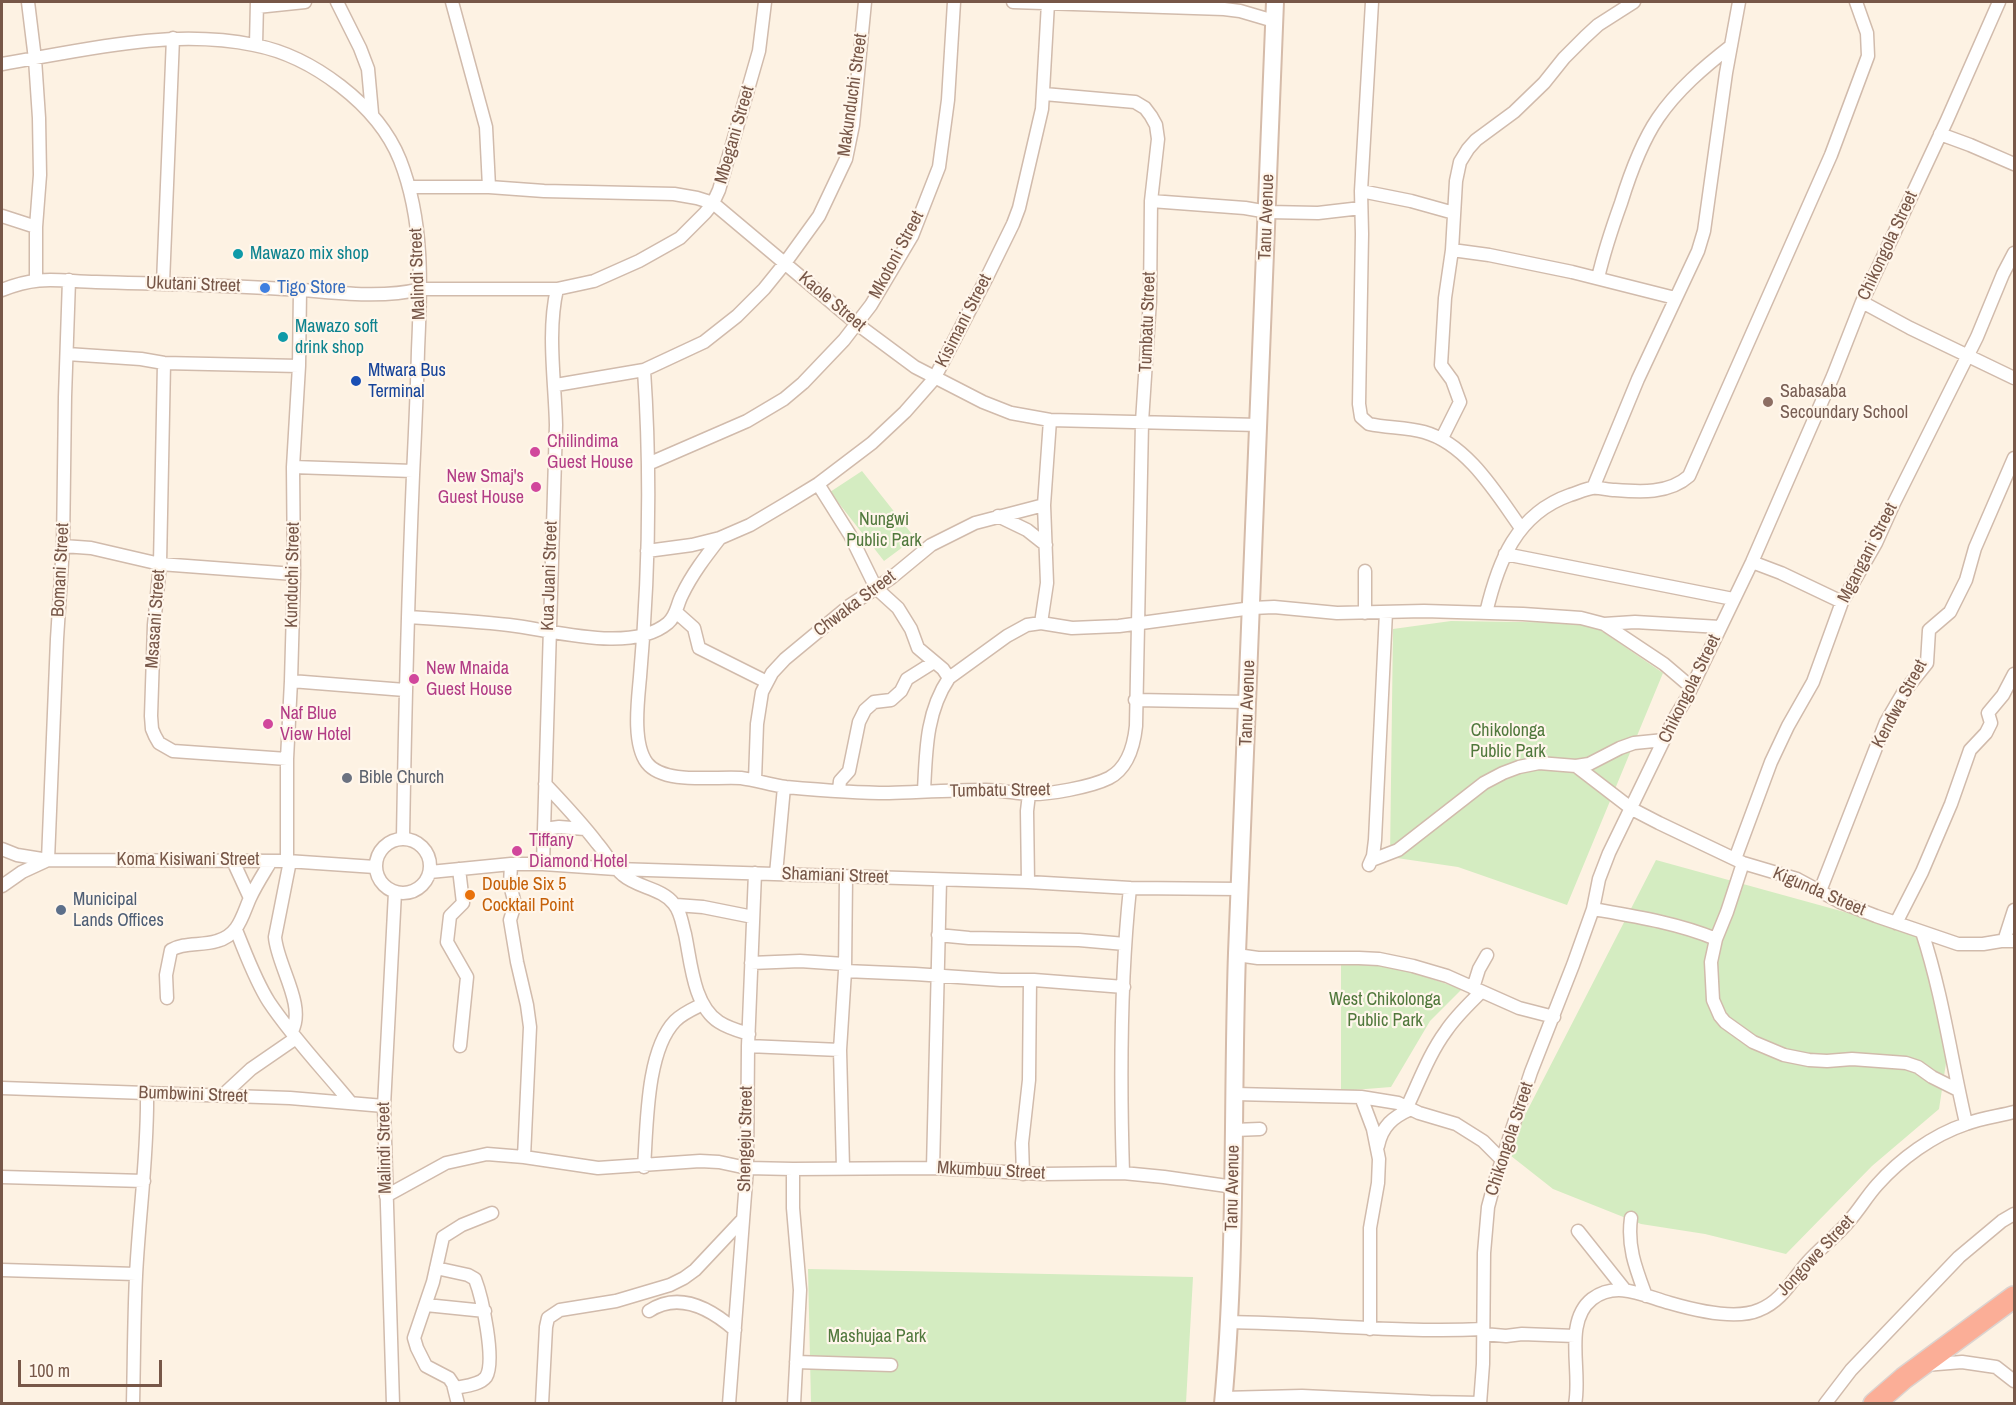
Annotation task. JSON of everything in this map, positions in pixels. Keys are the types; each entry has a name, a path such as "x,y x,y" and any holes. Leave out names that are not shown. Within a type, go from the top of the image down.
{"highway":[{"path":"1874,1404 2014,1297"}],"street":[{"path":"28,2 39,118 40,175 36,227 36,279"},
{"path":"256,45 257,4 305,2"},
{"path":"337,2 368,69 372,113"},
{"path":"452,2 486,127 489,187"},
{"name":"Mbegani Street","path":"421,289 557,289 594,281 666,248 680,238 713,203 719,190 759,51 765,2"},
{"name":"Makunduchi Street","path":"555,386 644,370 704,342 727,325 764,289 785,263 819,216 846,159 853,125 865,2"},
{"name":"Mkotoni Street","path":"648,464 747,421 784,399 803,383 858,324 912,236 939,167 948,100 954,2"},
{"path":"1013,2 1149,4 1240,11 1274,21"},
{"name":"Tanu Avenue","path":"1223,1401 1234,1186 1237,955 1275,2"},
{"path":"1372,2 1361,208 1360,414 1365,423 1422,431 1442,438 1456,448 1493,488 1521,528"},
{"path":"1442,438 1460,402 1452,380 1441,365 1445,298 1452,250 1456,181 1460,162 1476,140 1514,112 1598,25 1634,2"},
{"path":"1593,488 1675,298 1698,251 1704,231 1739,2"},
{"path":"1486,613 1491,588 1505,554 1521,528 1542,509 1562,498 1593,488 1660,490 1673,487 1689,476 1831,155 1868,56 1866,33 1856,2"},
{"name":"Chikongola Street","path":"1480,1403 1488,1207 1501,1160 1531,1072 1554,1017 1593,909 1599,879 1609,853 1752,562 1833,376 1862,302 1999,2"},
{"name":"Kisimani Street","path":"647,551 692,545 720,538 750,525 818,484 888,429 934,379 1019,208 1040,125 1044,94 1048,3"},
{"path":"163,283 173,38"},
{"name":"Malindi Street","path":"2,64 118,44 173,38 256,45 304,62 328,77 372,113 399,158 409,186 416,221 421,289 405,690 403,838"},
{"path":"1598,278 1608,238 1629,176 1656,120 1667,105 1709,63 1731,46"},
{"name":"Tumbatu Street","path":"644,370 648,464 647,597 638,731 641,752 647,764 657,771 673,776 755,780 784,787 887,793 985,790 1029,794 1088,786 1108,779 1120,770 1132,748 1135,737 1142,422 1150,300 1151,201 1158,139 1156,125 1145,108 1135,102 1044,94"},
{"path":"1940,134 2014,164"},
{"name":"Kaole Street","path":"409,186 674,194 697,198 713,203 858,324 915,368 998,408 1050,420 1259,425"},
{"path":"1362,191 1454,213"},
{"path":"1151,201 1245,208 1268,212 1318,213 1361,208"},
{"path":"2,216 36,227"},
{"path":"1452,250 1489,255 1598,278 1675,298"},
{"name":"Mgangani Street","path":"1958,1090 1918,1067 1906,1063 1861,1059 1809,1060 1771,1051 1753,1042 1725,1022 1714,1005 1711,987 1712,962 1716,939 1727,912 1739,861 1772,762 1788,726 1813,682 1842,602 1876,543 1966,355 1977,337 2014,253"},
{"name":"Ukutani Street","path":"2,290 36,279 163,283 353,294 404,293 421,289"},
{"name":"Bomani Street","path":"48,860 63,546 69,280"},
{"name":"Kua Juani Street","path":"543,864 556,424 553,353 557,289"},
{"name":"Kunduchi Street","path":"294,1034 294,1007 275,937 288,861 287,759 294,574 293,467 300,290"},
{"path":"1862,302 2014,378"},
{"path":"67,354 141,359 164,363 298,366"},
{"name":"Msasani Street","path":"164,363 160,564 151,691 152,729 159,743 173,751 287,759"},
{"path":"1041,623 1047,583 1044,505 1050,420"},
{"name":"Kendwa Street","path":"1820,891 1886,722 1903,693 1927,663 1929,630 1950,612 1966,580 1975,548 2014,458"},
{"path":"293,467 413,471"},
{"path":"818,484 850,536 876,588 898,608 911,629 918,648 949,678"},
{"name":"Chwaka Street","path":"755,780 757,724 762,692 785,659 849,606 931,545 957,530 998,516 1044,505"},
{"path":"998,516 1027,530 1046,545"},
{"path":"409,617 479,622 586,638 644,636 670,622 693,576 720,538"},
{"path":"63,546 91,549 160,564 294,574"},
{"path":"1505,554 1733,599"},
{"path":"1752,562 1842,602"},
{"path":"1365,571 1365,613"},
{"path":"924,791 929,725 939,693 949,678 1027,625 1041,623 1072,628 1139,624 1252,608 1365,613 1486,613 1581,618 1604,624 1635,622 1720,627"},
{"path":"676,612 694,628 699,648 767,682"},
{"path":"1386,612 1375,840 1370,864 1398,850 1484,783 1519,766 1539,763 1576,766 1599,760 1634,743 1664,740"},
{"path":"1604,624 1664,664 1691,687"},
{"path":"839,790 840,781 849,771 858,722 865,710 874,702 891,700 901,691 907,679 934,662"},
{"path":"1896,923 1951,804 1970,750 1986,733 1991,723 1988,713 2003,695 2014,674"},
{"path":"291,681 405,690"},
{"path":"1135,700 1248,702"},
{"name":"Kigunda Street","path":"1576,766 1632,809 1739,861 1797,879 1840,902 1958,944 2009,941"},
{"path":"545,784 585,829 616,869 626,878 669,898 676,905 681,917 696,984 709,1014 718,1022 749,1040 840,1050"},
{"path":"777,874 784,787"},
{"path":"1028,882 1027,811 1029,794"},
{"path":"544,830 559,827 585,829"},
{"path":"403,838 419,843 429,856 430,872 423,885 410,892 395,892 385,887 378,878 375,867 379,852 389,842 403,838"},
{"name":"Koma Kisiwani Street","path":"2,849 17,855 48,860 288,861 375,867"},
{"path":"2,886 22,872 48,860"},
{"path":"233,861 250,898"},
{"path":"167,998 166,975 171,950 177,946 218,941 236,930 250,898 271,861"},
{"path":"511,864 510,885 515,904 510,920 530,1027 524,1157"},
{"name":"Shamiani Street","path":"430,872 511,864 543,864 616,869 1028,882 1130,888 1240,889"},
{"path":"459,869 463,903 450,916 447,942 467,977 460,1046"},
{"name":"Shengeju Street","path":"729,1404 747,1168 755,873"},
{"path":"843,1168 840,1050 846,877"},
{"path":"933,1168 940,880"},
{"path":"1123,1173 1125,944 1130,888"},
{"name":"Malindi Street","path":"393,1404 384,1106 395,892"},
{"path":"676,905 703,907 753,917"},
{"path":"1593,909 1685,928 1716,939"},
{"path":"2009,941 2014,910"},
{"path":"236,930 259,983 270,1002 351,1103"},
{"path":"1922,932 1937,979 1966,1124"},
{"path":"938,935 1125,944"},
{"path":"1237,955 1258,958 1379,959 1447,976 1519,1008 1554,1017"},
{"path":"1377,1150 1384,1128 1409,1108 1433,1052 1477,990 1479,969 1487,955"},
{"path":"751,963 800,961 844,968 939,976 1124,987"},
{"path":"1023,1174 1022,1143 1029,1080 1030,980"},
{"path":"644,1167 652,1077 657,1057 673,1023 703,1004"},
{"path":"223,1095 294,1034"},
{"name":"Bumbwini Street","path":"2,1088 223,1095 384,1106"},
{"path":"133,1404 136,1275 148,1123 147,1093"},
{"path":"1234,1094 1361,1097 1398,1103 1456,1124 1483,1141 1501,1160"},
{"path":"1361,1097 1373,1129 1380,1159 1370,1228 1370,1329"},
{"name":"Jongowe Street","path":"1625,1290 1718,1314 1759,1310 1784,1294 1807,1263 1848,1222 1877,1185 1897,1165 1935,1138 1966,1124 2014,1112"},
{"path":"1234,1130 1260,1129"},
{"name":"Mkumbuu Street","path":"386,1196 446,1163 487,1154 598,1168 644,1167 700,1161 719,1162 747,1168 933,1168 1023,1174 1123,1173 1234,1186"},
{"path":"793,1169 794,1224 800,1290 794,1404"},
{"path":"2,1177 144,1181"},
{"path":"458,1404 455,1388 449,1378 426,1366 414,1338 426,1305 443,1237 462,1225 492,1213"},
{"path":"1825,1404 1851,1370 1959,1257 2002,1221 2014,1214"},
{"path":"1631,1218 1630,1249 1646,1296"},
{"path":"542,1404 546,1327 548,1318 553,1313 581,1305 616,1301 684,1278 695,1270 743,1219"},
{"path":"1578,1231 1625,1290"},
{"path":"436,1268 468,1275 475,1279 485,1311 488,1355 486,1375 478,1382 455,1388"},
{"path":"2,1270 136,1275"},
{"path":"1575,1404 1578,1392 1575,1336 1583,1310 1591,1300 1613,1290 1625,1290"},
{"path":"649,1311 667,1303 696,1304 721,1317 735,1330"},
{"path":"426,1305 485,1311"},
{"path":"1228,1322 1575,1336"},
{"path":"796,1362 891,1365"},
{"path":"1921,1366 1962,1362 1996,1367 2014,1381"},
{"path":"1223,1401 1302,1396 1480,1403"}],"green space":[{"name":"Nungwi Public Park","path":"862,471 915,538 884,561 830,492"},
{"name":"Chikolonga Public Park","path":"1451,621 1590,623 1663,673 1567,905 1458,867 1390,857 1393,629"},
{"path":"1656,860 1917,932 1948,1050 1939,1109 1872,1166 1786,1254 1705,1234 1641,1224 1553,1189 1506,1152"},
{"name":"West Chikolonga Public Park","path":"1341,962 1386,964 1462,989 1430,1021 1391,1087 1341,1091"},
{"name":"Mashujaa Park","path":"808,1269 1193,1277 1186,1403 811,1403"}],"place":[{"name":"Mawazo mix shop","path":"238,254"},
{"name":"Tigo Store","path":"265,288"},
{"name":"Mawazo soft drink shop","path":"283,337"},
{"name":"Mtwara Bus Terminal","path":"356,381"},
{"name":"Sabasaba Secoundary School","path":"1768,402"},
{"name":"Chilindima Guest House","path":"535,452"},
{"name":"New Smaj's Guest House","path":"536,487"},
{"name":"New Mnaida Guest House","path":"414,679"},
{"name":"Naf Blue View Hotel","path":"268,724"},
{"name":"Bible Church","path":"347,778"},
{"name":"Tiffany Diamond Hotel","path":"517,851"},
{"name":"Double Six 5 Cocktail Point","path":"470,895"},
{"name":"Municipal Lands Offices","path":"61,910"}]}
